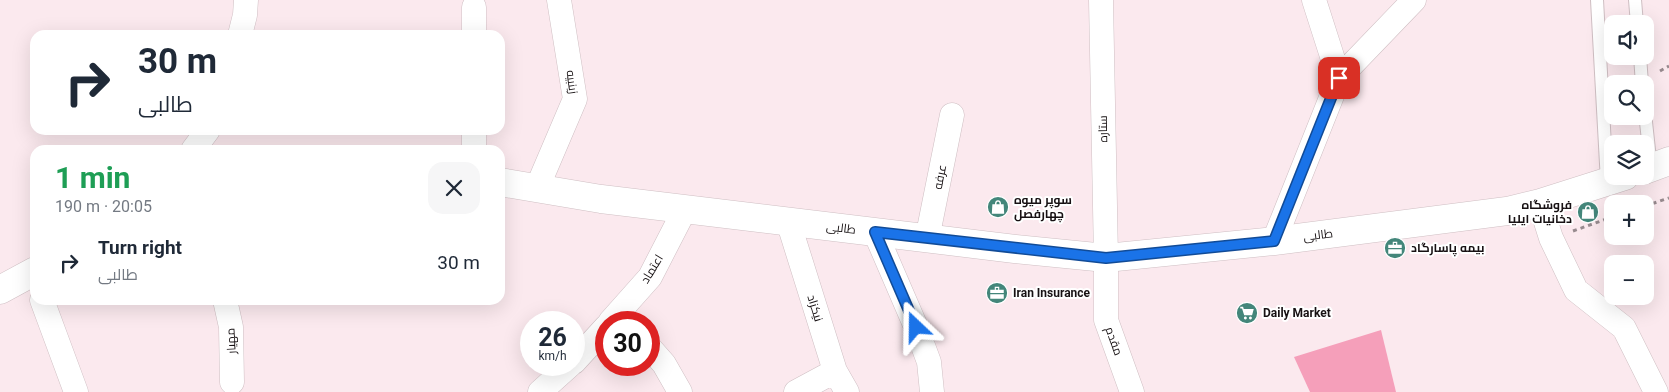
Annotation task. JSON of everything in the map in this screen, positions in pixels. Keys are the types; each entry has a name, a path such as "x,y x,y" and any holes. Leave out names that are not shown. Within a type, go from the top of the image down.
{"main road":[{"name":"طالبی","path":"505,183 601,199 1106,258 1274,241 1506,211 1540,203 1604,183"},
{"path":"0,290 30,277"}],"street":[{"path":"241,30 246,0"},
{"name":"زینبیه","path":"537,188 575,99 559,0"},
{"name":"ستاره","path":"1101,0 1106,258"},
{"path":"1314,0 1339,78"},
{"path":"1274,241 1339,78 1414,0"},
{"path":"474,6 474,30"},
{"name":"عرفه","path":"927,238 952,115"},
{"path":"1540,203 1551,238 1576,290 1624,328 1656,392"},
{"name":"اعتماد","path":"623,311 650,277 685,209"},
{"name":"نیکزاد","path":"788,221 835,371 847,392"},
{"path":"875,232 929,362 932,392"},
{"name":"مقدم","path":"1106,258 1106,320 1132,392"},
{"path":"44,305 76,392"},
{"name":"مهیار","path":"227,305 231,328 232,382"},
{"name":"اعتماد","path":"585,351 595,341"},
{"path":"660,359 680,392"},
{"path":"796,392 835,371"},
{"path":"543,391 559,376"}],"lane":[{"path":"1597,0 1611,135"},
{"path":"1635,0 1636,15"},
{"path":"1647,125 1655,166"}],"path":[{"path":"1654,203 1669,198"},
{"path":"1551,238 1604,221"}],"shaded area":[{"path":"1381,330 1396,392 1310,392 1294,357"}],"place":[{"name":"سوپر میوه چهارفصل","path":"998,207"},
{"name":"فروشگاه دخانیات ایلیا","path":"1588,212"},
{"name":"بیمه پاسارگاد","path":"1395,248"},
{"name":"Iran Insurance","path":"997,293"},
{"name":"Daily Market","path":"1247,313"}],"route":[{"path":"916,327 875,232 1106,258 1274,241 1339,78"}]}
